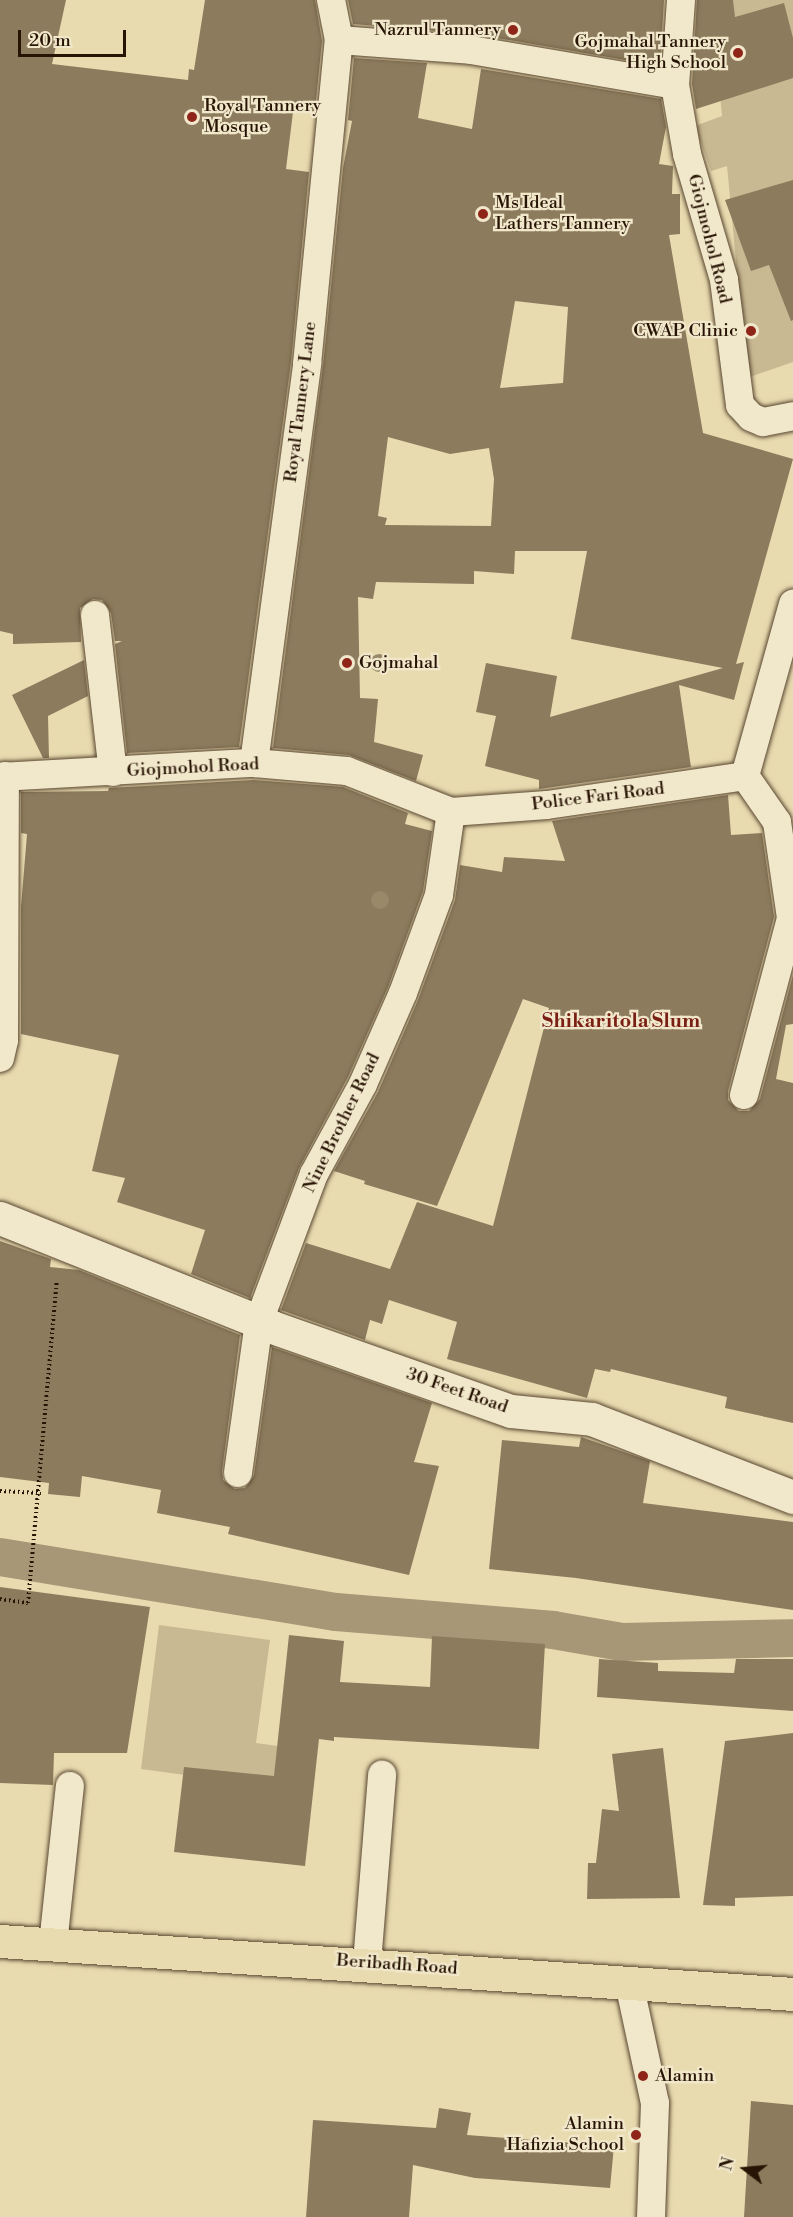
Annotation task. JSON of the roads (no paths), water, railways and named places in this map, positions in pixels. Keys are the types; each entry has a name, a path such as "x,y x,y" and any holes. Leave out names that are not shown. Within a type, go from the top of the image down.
{"highway":[{"name":"Beribadh Road","path":"0,1941 368,1963 793,1994"}],"street":[{"name":"Royal Tannery Lane","path":"254,763 307,364 339,40 331,0"},
{"name":"Giojmohol Road","path":"681,0 675,85 687,154 724,280 740,405 751,417 763,422 793,416"},
{"path":"339,40 471,50 675,85"},
{"path":"744,1095 781,997 791,918 785,821 745,776 793,604"},
{"path":"95,615 113,772"},
{"name":"Giojmohol Road","path":"2,776 254,763 347,771 451,812"},
{"path":"0,1058 4,1040 2,776"},
{"name":"Police Fari Road","path":"451,812 547,805 745,776"},
{"name":"Nine Brother Road","path":"238,1473 259,1321 314,1174 363,1084 403,993 439,895 451,812"},
{"name":"30 Feet Road","path":"0,1218 259,1321 512,1411 592,1419 793,1497"},
{"path":"368,1963 382,1775"},
{"path":"52,1944 70,1786"},
{"path":"629,1983 655,2103 651,2217"}],"waterway":[{"path":"0,1557 336,1612 553,1630 622,1642 793,1638"}],"place":[{"name":"Nazrul Tannery","path":"513,30"},
{"name":"Gojmahal Tannery High School","path":"738,53"},
{"name":"Royal Tannery Mosque","path":"192,117"},
{"name":"Ms Ideal Lathers Tannery","path":"483,214"},
{"name":"CWAP Clinic","path":"751,331"},
{"name":"Gojmahal","path":"347,663"},
{"name":"Alamin","path":"643,2076"},
{"name":"Alamin Hafizia School","path":"636,2135"}],"district":[{"name":"Shikaritola Slum","path":"621,1021"}]}
